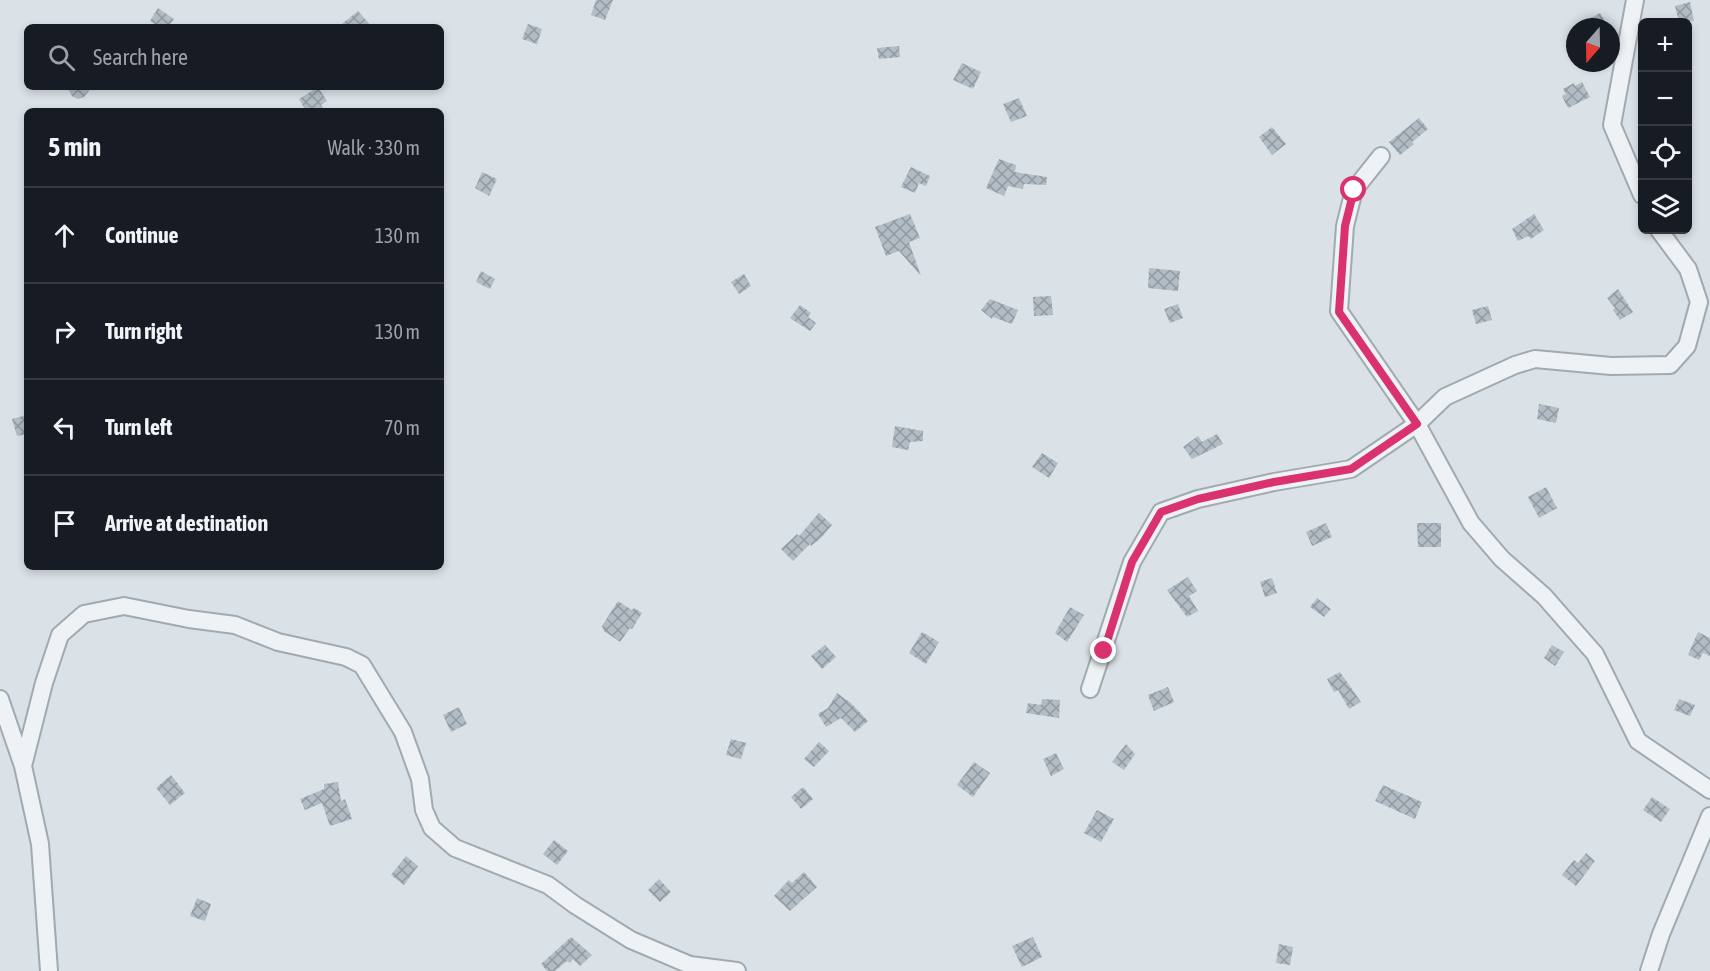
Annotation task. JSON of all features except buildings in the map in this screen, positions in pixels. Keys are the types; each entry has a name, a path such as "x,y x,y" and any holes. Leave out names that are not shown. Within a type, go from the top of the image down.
{"street":[{"path":"1635,0 1612,125 1638,186"},
{"path":"1381,156 1354,190 1345,226 1339,312 1417,424 1471,523 1502,559 1544,596 1595,654 1638,741 1710,790"},
{"path":"1090,690 1132,562 1161,512 1198,499 1274,482 1351,469 1417,424 1445,397 1515,365 1535,359 1611,366 1670,365 1687,346 1699,302 1688,269 1662,234"},
{"path":"22,766 44,683 60,635 84,614 124,606 189,619 235,625 278,642 346,657 362,665 403,732 420,778 424,810 432,828 455,849 548,885 631,940 690,965 737,971"},
{"path":"0,699 22,766 40,843 49,971"},
{"path":"1649,971 1661,934 1710,816"}],"route":[{"path":"1104,651 1132,562 1161,512 1198,499 1274,482 1351,469 1417,424 1339,312 1345,226 1354,190"}]}
